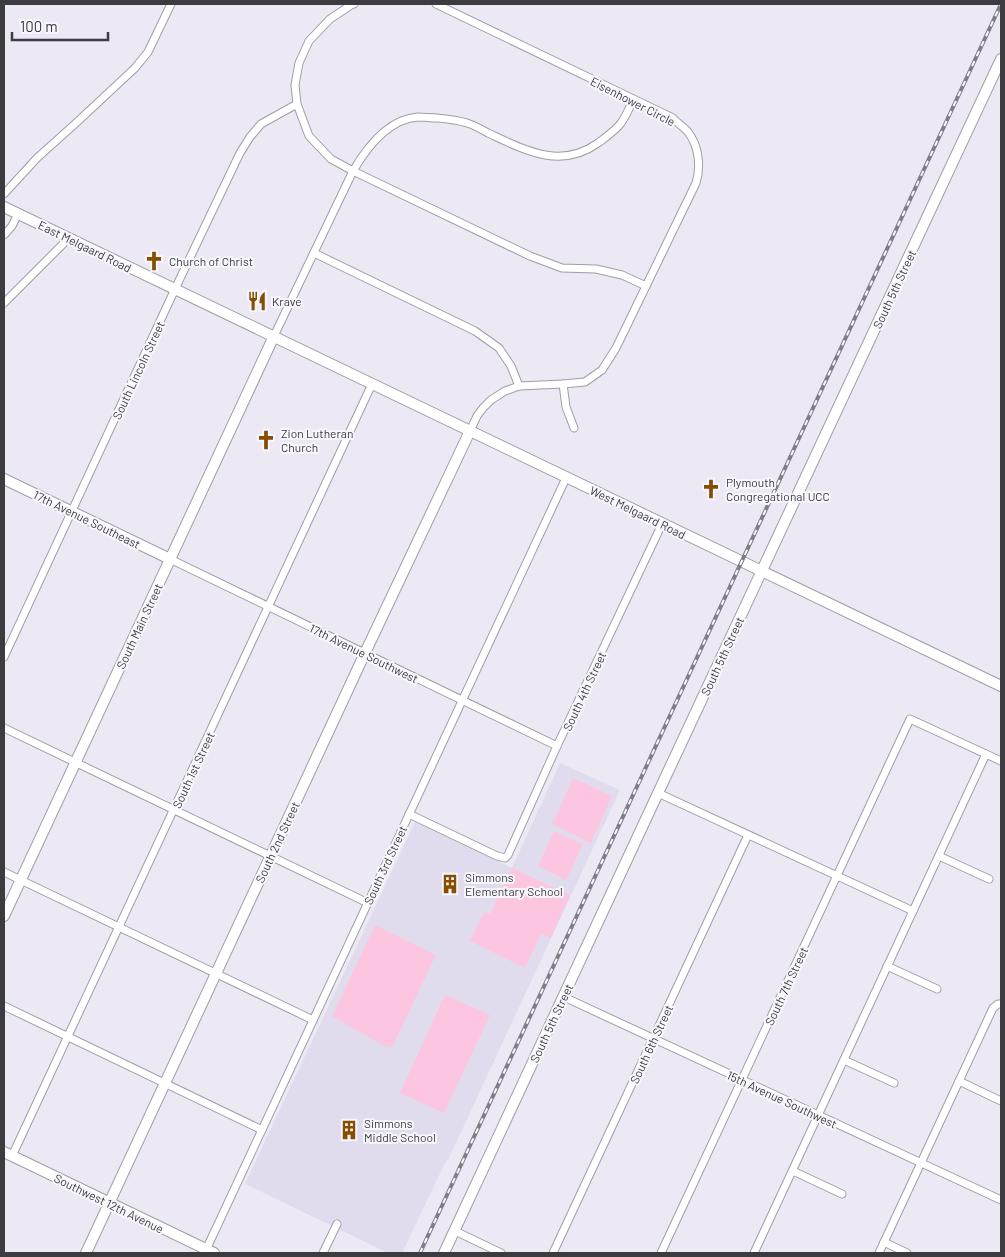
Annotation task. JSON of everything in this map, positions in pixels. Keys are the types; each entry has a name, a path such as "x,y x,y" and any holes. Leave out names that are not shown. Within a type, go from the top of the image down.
{"street":[{"path":"4,194 37,158 135,68 148,52 172,4"},
{"path":"354,4 330,18 309,41 299,63 296,85 297,104 309,136 331,159 530,256 562,268 596,269 622,275 646,286"},
{"name":"Eisenhower Circle","path":"436,4 673,118 688,132 697,152 698,175 696,183 616,348 602,370 585,382 519,386 505,392 491,400 483,408 470,431"},
{"name":"South 5th Street","path":"444,1253 1001,59"},
{"path":"274,336 353,171 372,143 386,129 401,121 417,117 444,119 467,123 526,151 560,157 576,154 591,148 607,137 621,123 633,99"},
{"name":"South Lincoln Street","path":"4,657 240,153 250,136 261,124 297,104"},
{"name":"East Melgaard Road","path":"4,207 274,336"},
{"path":"4,235 12,226 18,214"},
{"path":"4,303 55,252 66,237"},
{"path":"314,253 475,331 499,348 511,366 519,386"},
{"name":"West Melgaard Road","path":"274,336 1001,686"},
{"name":"South Main Street","path":"4,916 274,336"},
{"name":"South 1st Street","path":"8,1154 68,1037 120,927 372,384"},
{"path":"563,384 566,406 574,428"},
{"name":"South 2nd Street","path":"86,1253 470,431"},
{"name":"South 3rd Street","path":"208,1252 262,1130 566,478"},
{"name":"17th Avenue Southeast","path":"4,479 170,559"},
{"name":"South 4th Street","path":"409,814 497,856 505,858 662,524"},
{"name":"17th Avenue Southwest","path":"170,559 558,746"},
{"name":"South 7th Street","path":"661,1253 910,719 986,754"},
{"path":"4,728 368,903"},
{"path":"754,1253 986,754 1001,761"},
{"path":"658,793 913,911"},
{"name":"South 6th Street","path":"553,1253 748,835"},
{"path":"939,856 988,879"},
{"path":"4,872 313,1020"},
{"path":"887,966 937,990"},
{"name":"15th Avenue Southwest","path":"564,997 1001,1200"},
{"path":"879,1253 993,1008 1000,1004"},
{"path":"4,1006 262,1130"},
{"path":"844,1060 894,1083"},
{"path":"959,1081 1001,1101"},
{"name":"Southwest 12th Avenue","path":"8,1154 208,1252"},
{"path":"793,1172 842,1194"},
{"path":"323,1253 337,1224"},
{"path":"455,1231 501,1253"},
{"path":"884,1242 907,1253"}],"shaded area":[{"path":"560,763 620,790 448,1160 402,1253 388,1253 245,1184 415,822 512,868"},
{"path":"573,778 612,796 591,843 552,824"},
{"path":"554,831 583,844 566,880 538,866"},
{"path":"512,868 570,895 551,938 541,934 525,968 470,941 484,912 490,914"},
{"path":"375,925 436,955 393,1045 386,1047 332,1016"},
{"path":"445,995 490,1015 444,1113 400,1093"}],"railway":[{"path":"420,1253 1001,4"}],"place":[{"name":"Church of Christ","path":"154,261"},
{"name":"Krave","path":"257,301"},
{"name":"Zion Lutheran Church","path":"266,440"},
{"name":"Plymouth Congregational UCC","path":"711,489"},
{"name":"Simmons Elementary School","path":"450,884"},
{"name":"Simmons Middle School","path":"349,1130"}]}
